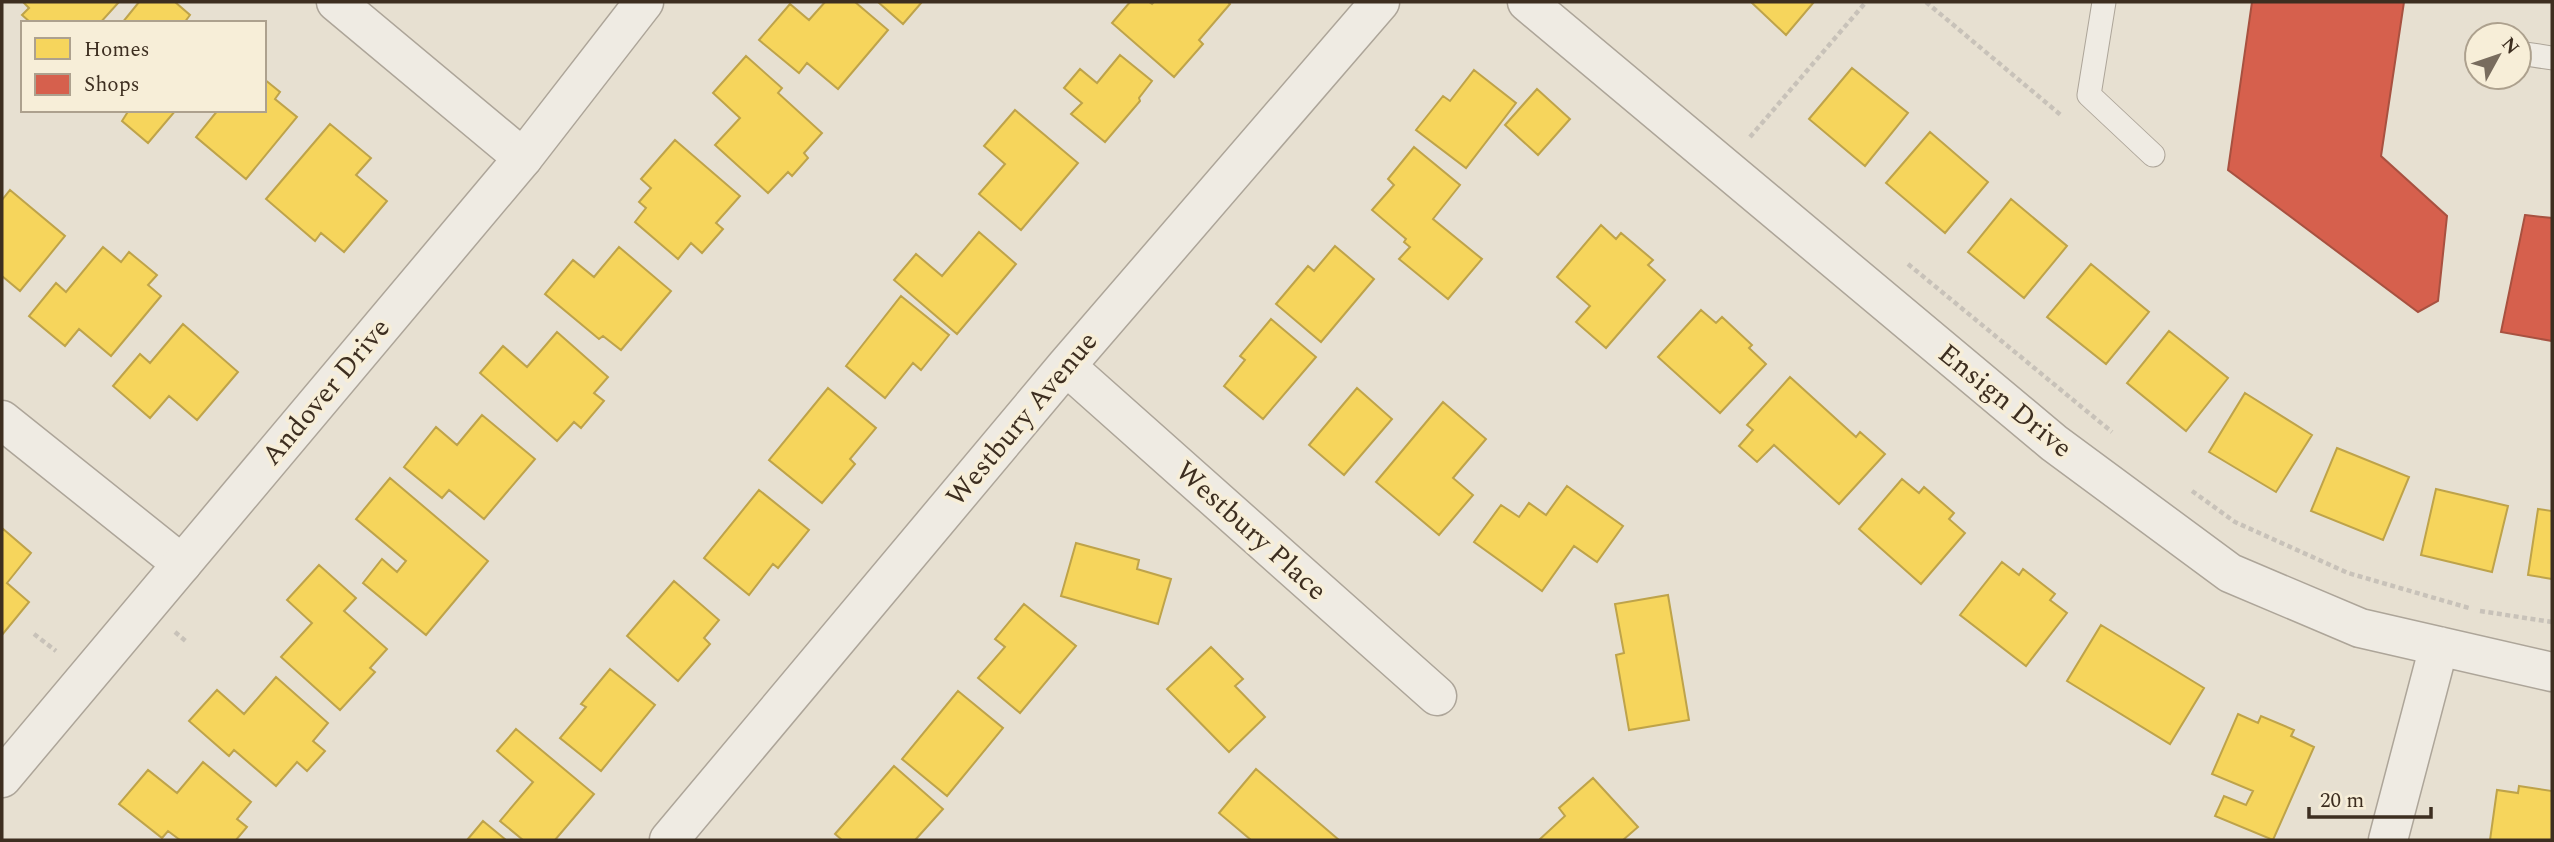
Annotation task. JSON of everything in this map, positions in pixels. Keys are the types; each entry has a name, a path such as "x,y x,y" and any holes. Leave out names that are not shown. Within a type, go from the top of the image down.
{"street":[{"path":"336,2 523,158"},
{"name":"Andover Drive","path":"2,778 523,158 644,2"},
{"name":"Westbury Avenue","path":"686,834 1066,366 1380,2"},
{"name":"Ensign Drive","path":"1527,2 2054,443 2230,573 2360,628 2552,672"},
{"name":"Westbury Place","path":"1066,366 1437,695"},
{"path":"2,420 182,564"},
{"path":"2388,840 2439,646"}],"lane":[{"path":"2104,2 2089,95 2153,155"},
{"path":"2533,55 2552,58"}],"path":[{"path":"1725,168 1866,2"},
{"path":"1926,2 2065,118"},
{"path":"1752,135 1761,143"},
{"path":"1898,255 2119,438"},
{"path":"2182,483 2235,522 2348,573 2477,611 2552,622"}],"building: Homes":[{"path":"23,2 119,2 102,21 29,21 22,15 29,8"},
{"path":"139,2 175,2 190,15 186,21 124,21"},
{"path":"825,2 855,2 888,30 838,89 807,63 799,73 759,40 790,4 809,20"},
{"path":"878,2 922,2 903,24"},
{"path":"1130,2 1230,4 1199,40 1203,44 1174,77 1112,23"},
{"path":"1751,2 1814,2 1786,35"},
{"path":"1120,55 1152,81 1139,98 1140,101 1105,142 1071,114 1082,103 1064,88 1080,69 1097,83"},
{"path":"746,56 782,88 778,93 822,133 804,153 808,158 792,176 788,172 768,193 715,145 740,118 713,93"},
{"path":"1852,68 1908,113 1865,166 1809,119"},
{"path":"1474,70 1516,103 1466,168 1416,130 1443,96 1450,101"},
{"path":"266,81 280,92 275,99 297,117 246,179 196,137 216,112 266,112"},
{"path":"1537,89 1570,119 1538,155 1505,125"},
{"path":"1015,110 1078,163 1021,230 979,194 1005,164 984,146"},
{"path":"128,112 174,112 148,143 122,121"},
{"path":"330,124 371,158 356,175 387,201 344,252 321,233 315,241 266,199"},
{"path":"1930,132 1988,182 1945,233 1886,183"},
{"path":"675,140 740,196 716,223 723,229 702,253 691,243 678,259 635,222 646,208 639,202 651,188 641,179"},
{"path":"1414,147 1460,185 1433,219 1482,259 1448,299 1399,259 1410,247 1404,242 1406,239 1372,210 1394,185 1388,179"},
{"path":"10,190 65,236 20,291 2,276 2,200"},
{"path":"2011,199 2067,246 2024,298 1968,252"},
{"path":"1601,225 1616,239 1621,233 1653,260 1648,265 1665,280 1606,348 1576,322 1590,306 1557,277"},
{"path":"979,232 1016,264 957,334 894,280 916,254 942,276"},
{"path":"1335,246 1374,279 1321,342 1276,304 1308,266 1314,271"},
{"path":"103,247 121,262 129,252 157,275 148,285 161,296 111,356 79,329 65,346 29,316 56,283 66,292"},
{"path":"619,247 671,291 621,350 603,336 599,339 545,294 573,260 594,277"},
{"path":"2091,264 2149,312 2106,364 2047,317"},
{"path":"901,296 949,335 921,370 913,363 885,398 846,366"},
{"path":"1701,310 1716,323 1722,317 1752,345 1749,348 1766,364 1720,413 1658,357"},
{"path":"1271,319 1316,357 1263,419 1224,386 1245,360 1240,356"},
{"path":"183,324 238,372 197,420 169,396 150,418 113,386 140,354 150,363"},
{"path":"2169,331 2228,378 2186,431 2127,383"},
{"path":"557,332 608,377 594,393 604,401 581,428 574,422 557,441 480,373 503,346 527,367"},
{"path":"1790,377 1856,437 1860,432 1885,454 1839,504 1774,445 1757,462 1739,446 1753,430 1747,425"},
{"path":"828,388 876,428 850,459 855,464 822,503 769,460"},
{"path":"1357,388 1392,419 1344,475 1309,445"},
{"path":"2245,393 2312,435 2276,492 2209,452"},
{"path":"1443,402 1486,439 1453,478 1473,495 1439,535 1376,482"},
{"path":"482,415 535,459 484,519 449,490 442,498 404,467 436,427 457,445"},
{"path":"2337,448 2409,477 2383,540 2311,511"},
{"path":"390,478 488,561 426,635 363,583 382,559 397,572 406,561 356,519"},
{"path":"1902,479 1919,493 1924,487 1954,513 1949,519 1965,533 1921,584 1859,529"},
{"path":"1567,486 1623,526 1597,562 1574,546 1542,591 1474,542 1501,505 1519,517 1529,503 1546,515"},
{"path":"2436,489 2508,506 2492,572 2421,555"},
{"path":"759,490 809,530 778,568 773,564 749,595 704,558"},
{"path":"2538,509 2552,511 2552,579 2528,575"},
{"path":"2,528 31,553 7,583 29,602 2,635"},
{"path":"1076,543 1139,560 1137,569 1171,579 1158,624 1061,596"},
{"path":"2002,562 2019,575 2023,569 2055,594 2050,600 2067,613 2026,666 1960,615"},
{"path":"319,565 356,598 344,611 387,649 370,668 375,672 340,710 281,657 312,623 287,600"},
{"path":"674,581 719,620 704,638 710,644 678,681 627,636"},
{"path":"1668,595 1689,720 1629,730 1616,655 1624,653 1615,604"},
{"path":"1024,604 1076,646 1020,713 978,678 1005,647 995,639"},
{"path":"2101,625 2204,688 2170,744 2067,681"},
{"path":"1211,647 1243,679 1235,686 1265,717 1229,752 1167,689"},
{"path":"610,669 655,705 601,771 560,738 586,707 581,704"},
{"path":"276,677 328,723 313,741 325,751 307,771 297,762 276,786 234,750 229,756 189,721 217,690 244,714"},
{"path":"958,691 1003,728 947,796 902,759"},
{"path":"2238,714 2258,723 2261,716 2294,730 2291,736 2314,747 2273,840 2215,816 2224,796 2246,805 2253,791 2212,774"},
{"path":"516,729 594,794 555,840 523,840 500,821 533,782 497,751"},
{"path":"203,762 251,802 237,819 247,827 236,840 180,840 168,831 162,838 119,804 148,770 177,793"},
{"path":"894,766 943,809 916,839 918,840 842,840 835,834"},
{"path":"1256,769 1339,840 1251,840 1219,813"},
{"path":"1593,778 1638,827 1623,840 1539,840 1565,816 1559,808"},
{"path":"2519,786 2552,791 2552,840 2490,840 2497,790 2518,793"},
{"path":"483,821 506,840 467,840"}],"building: Shops":[{"path":"2252,2 2404,2 2381,156 2447,216 2438,301 2418,312 2228,170"},
{"path":"2525,215 2552,218 2552,341 2501,332"}]}
